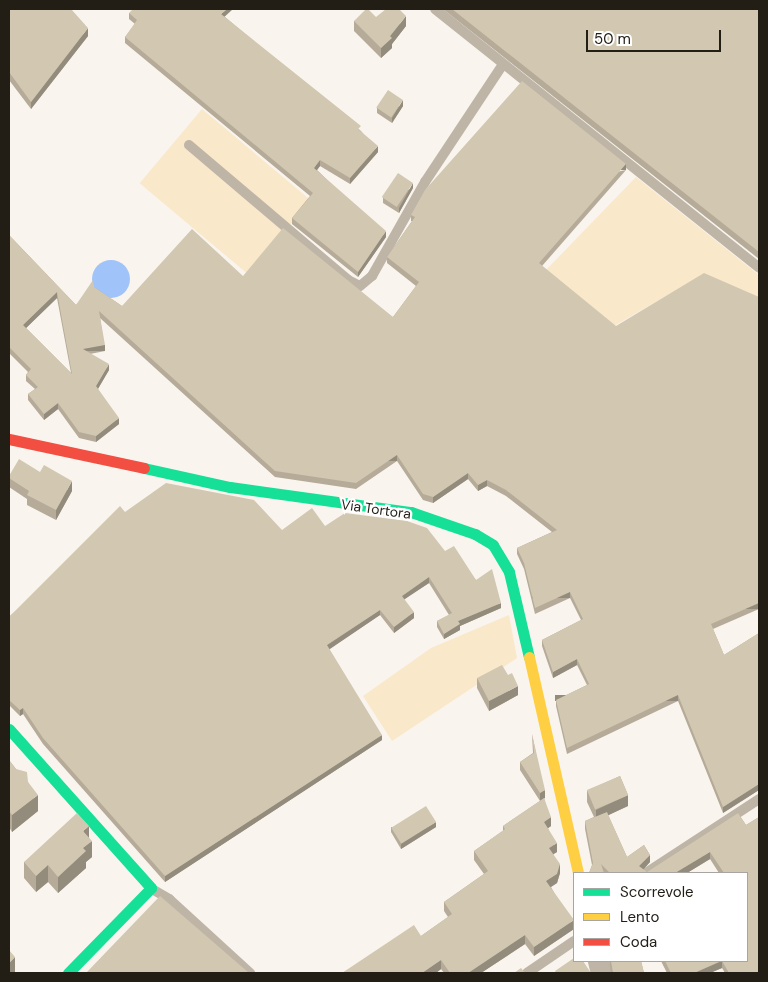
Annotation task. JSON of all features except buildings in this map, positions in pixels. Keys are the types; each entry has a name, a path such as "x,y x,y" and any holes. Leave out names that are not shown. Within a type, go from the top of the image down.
{"street":[{"name":"Via Tortora","path":"9,439 230,486 411,512 475,534 493,546 509,572 578,872"},
{"path":"9,729 151,888 68,973"}],"lane":[{"path":"435,9 759,268"},
{"path":"189,145 348,280 360,286 372,276 425,182 503,64"},
{"path":"648,872 759,800"},
{"path":"151,888 170,899 250,973"},
{"path":"527,973 573,942"}],"shaded area":[{"path":"202,109 311,200 248,275 140,183"},
{"path":"636,177 759,275 759,299 704,274 614,326 546,270"},
{"path":"509,615 517,658 392,741 363,696 431,648"}],"water":[{"path":"111,260 124,266 130,279 124,292 111,298 98,292 92,279 98,266"}],"traffic: fast":[{"path":"144,468 230,487 411,512 475,534 493,545 509,572 529,657"},
{"path":"9,729 151,888 68,973"}],"traffic: slow":[{"path":"529,657 578,872"}],"traffic: jam":[{"path":"9,439 144,468"}]}
